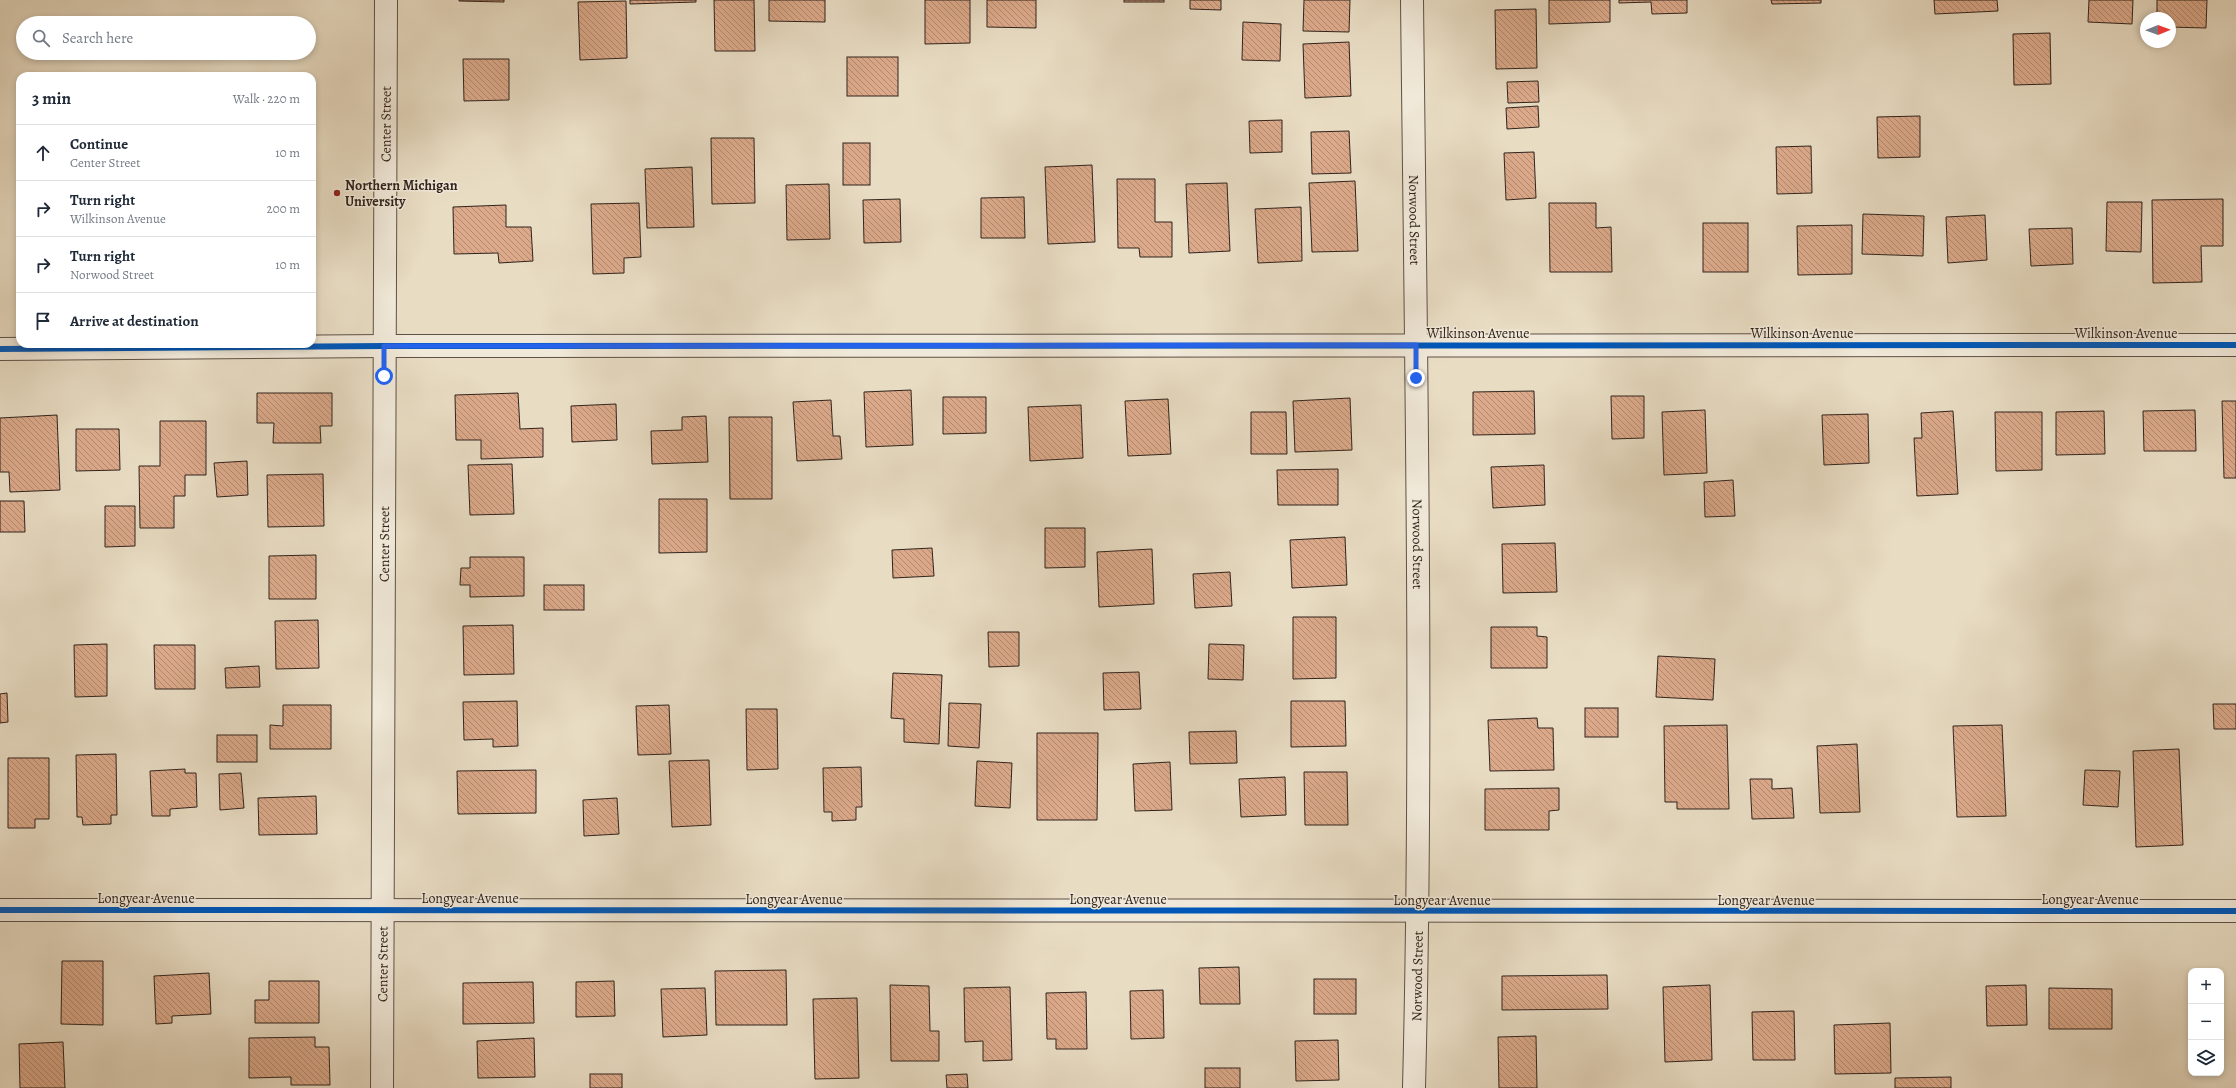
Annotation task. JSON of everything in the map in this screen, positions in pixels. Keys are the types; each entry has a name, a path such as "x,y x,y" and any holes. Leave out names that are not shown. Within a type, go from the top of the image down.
{"street":[{"name":"Center Street","path":"382,1088 386,0"},
{"name":"Norwood Street","path":"1412,0 1416,345 1418,912 1414,1088"},
{"name":"Wilkinson Avenue","path":"316,347 2236,345"},
{"name":"Wilkinson Avenue","path":"0,349 128,348"},
{"name":"Longyear Avenue","path":"0,910 1418,912 2236,911"}],"building":[{"path":"504,0 504,2 459,1"},
{"path":"630,0 696,0 696,2 630,4"},
{"path":"714,0 754,0 755,51 715,51"},
{"path":"769,0 825,0 825,22 769,21"},
{"path":"925,0 970,0 970,43 925,44"},
{"path":"987,0 1036,0 1036,28 987,27"},
{"path":"1124,0 1164,0 1164,2 1124,2"},
{"path":"1190,0 1221,0 1221,10 1190,9"},
{"path":"1304,0 1350,0 1349,32 1303,31"},
{"path":"1549,0 1610,0 1610,22 1549,24"},
{"path":"1619,0 1687,0 1687,13 1652,14 1651,2 1619,3"},
{"path":"1771,0 1821,0 1821,3 1772,4"},
{"path":"1934,0 1997,0 1998,11 1935,14"},
{"path":"2089,0 2133,0 2132,24 2088,22"},
{"path":"2157,0 2207,0 2206,28 2176,27 2176,12 2157,12"},
{"path":"626,1 627,58 580,60 578,2"},
{"path":"1536,9 1537,68 1496,69 1495,10"},
{"path":"1243,22 1281,24 1280,61 1242,60"},
{"path":"2050,33 2051,84 2014,85 2013,34"},
{"path":"1349,42 1351,96 1305,98 1303,44"},
{"path":"847,57 898,57 898,96 847,96"},
{"path":"463,59 509,59 509,100 464,101"},
{"path":"1538,81 1539,102 1508,103 1507,82"},
{"path":"1538,106 1539,127 1507,129 1506,108"},
{"path":"1920,116 1920,157 1878,158 1877,117"},
{"path":"1282,120 1282,152 1250,153 1249,121"},
{"path":"1349,131 1351,173 1312,174 1311,132"},
{"path":"711,138 754,138 755,203 712,204"},
{"path":"843,143 870,143 870,185 843,185"},
{"path":"1811,146 1812,193 1777,194 1776,147"},
{"path":"1534,152 1536,198 1506,200 1504,153"},
{"path":"1092,165 1095,242 1048,244 1045,167"},
{"path":"692,167 694,227 647,228 645,169"},
{"path":"1117,179 1155,179 1155,222 1172,222 1172,257 1140,257 1139,248 1118,248"},
{"path":"1355,181 1358,251 1312,252 1309,183"},
{"path":"1227,183 1230,251 1189,253 1186,184"},
{"path":"829,184 830,239 787,240 786,185"},
{"path":"1024,197 1025,238 981,238 981,198"},
{"path":"900,199 901,242 864,243 863,200"},
{"path":"2223,199 2223,246 2201,246 2202,282 2153,283 2152,200"},
{"path":"2107,202 2142,202 2141,252 2106,251"},
{"path":"639,203 641,257 624,258 624,273 593,274 591,204"},
{"path":"1549,203 1596,203 1596,228 1611,227 1612,272 1550,272"},
{"path":"506,205 506,227 531,227 533,261 499,263 498,253 454,254 453,207"},
{"path":"1301,207 1302,261 1258,263 1255,209"},
{"path":"1863,214 1924,216 1923,256 1862,254"},
{"path":"1985,215 1987,260 1948,263 1946,217"},
{"path":"1703,223 1748,223 1748,272 1703,272"},
{"path":"1852,225 1852,274 1798,275 1797,226"},
{"path":"2072,228 2073,264 2031,266 2029,229"},
{"path":"911,390 913,445 866,447 864,392"},
{"path":"1534,391 1535,434 1473,435 1473,392"},
{"path":"257,393 332,393 332,426 320,426 321,443 273,443 274,423 257,423"},
{"path":"518,393 520,429 543,428 543,457 481,459 481,440 456,440 455,395"},
{"path":"1611,396 1644,396 1644,438 1612,439"},
{"path":"943,397 986,397 986,433 943,434"},
{"path":"1350,398 1352,450 1295,452 1293,401"},
{"path":"1168,399 1171,454 1128,456 1125,401"},
{"path":"831,400 833,436 840,436 842,459 797,461 793,402"},
{"path":"2222,401 2236,401 2236,478 2224,478"},
{"path":"616,404 617,440 572,442 571,406"},
{"path":"1081,405 1083,458 1030,461 1028,407"},
{"path":"1705,410 1707,473 1664,475 1662,412"},
{"path":"2195,410 2196,451 2144,451 2143,411"},
{"path":"1953,411 1958,494 1917,496 1914,438 1922,438 1921,413"},
{"path":"2104,411 2105,454 2056,455 2056,412"},
{"path":"1251,412 1286,412 1287,454 1251,454"},
{"path":"1995,412 2042,412 2042,470 1996,471"},
{"path":"1868,414 1869,463 1824,465 1822,415"},
{"path":"57,415 60,490 10,492 9,472 0,472 0,418"},
{"path":"706,416 708,462 652,464 651,431 682,430 682,417"},
{"path":"729,417 772,417 772,499 730,499"},
{"path":"160,421 206,421 206,475 185,475 185,496 174,496 174,528 140,528 139,466 160,466"},
{"path":"76,429 119,429 120,470 76,471"},
{"path":"247,461 248,495 217,497 214,463"},
{"path":"512,464 514,514 470,515 468,465"},
{"path":"1544,465 1545,505 1493,508 1491,467"},
{"path":"1338,469 1338,505 1278,505 1277,470"},
{"path":"323,474 324,526 268,527 267,475"},
{"path":"1733,480 1735,516 1705,517 1704,482"},
{"path":"659,499 707,499 707,552 659,553"},
{"path":"0,501 24,501 25,532 0,532"},
{"path":"105,506 135,506 135,546 105,547"},
{"path":"1045,528 1085,528 1085,567 1045,568"},
{"path":"1345,537 1347,585 1292,588 1290,540"},
{"path":"1555,543 1557,592 1503,593 1502,544"},
{"path":"932,548 934,576 893,578 892,550"},
{"path":"1152,549 1154,604 1099,607 1097,552"},
{"path":"316,555 316,599 269,599 269,556"},
{"path":"470,557 524,557 524,596 470,597 470,585 460,585 461,568 470,568"},
{"path":"1230,572 1232,606 1195,608 1193,574"},
{"path":"544,585 584,585 584,610 544,610"},
{"path":"1293,617 1336,617 1336,678 1293,679"},
{"path":"318,620 319,668 276,669 275,621"},
{"path":"513,625 514,674 464,675 463,626"},
{"path":"1491,627 1537,627 1537,636 1547,637 1547,668 1491,668"},
{"path":"988,632 1019,632 1019,666 989,667"},
{"path":"107,644 107,696 75,697 74,645"},
{"path":"1209,644 1244,645 1243,680 1208,679"},
{"path":"154,645 195,645 195,689 155,689"},
{"path":"1658,656 1715,659 1713,700 1656,697"},
{"path":"259,666 260,687 226,688 225,668"},
{"path":"1139,672 1141,709 1104,710 1103,673"},
{"path":"893,673 942,675 939,744 904,742 904,719 891,718"},
{"path":"7,693 8,722 0,723 0,694"},
{"path":"517,701 518,746 493,747 493,739 464,740 463,702"},
{"path":"1291,701 1345,701 1346,746 1291,747"},
{"path":"949,703 981,704 979,748 948,746"},
{"path":"2213,704 2236,704 2236,729 2214,729"},
{"path":"283,705 331,705 331,749 270,749 270,725 283,726"},
{"path":"669,705 671,754 638,755 636,706"},
{"path":"1585,708 1618,708 1618,737 1585,737"},
{"path":"746,709 777,709 778,769 747,770"},
{"path":"1537,718 1538,728 1553,728 1554,770 1490,771 1488,720"},
{"path":"1727,725 1729,809 1677,809 1677,802 1665,802 1664,726"},
{"path":"2002,725 2006,816 1957,817 1953,726"},
{"path":"1236,731 1237,763 1190,764 1189,732"},
{"path":"1037,733 1098,733 1097,820 1037,820"},
{"path":"217,735 257,735 257,762 217,762"},
{"path":"1857,744 1860,812 1820,813 1817,746"},
{"path":"2179,749 2183,845 2136,847 2133,751"},
{"path":"116,754 117,815 111,815 111,824 83,825 82,817 77,817 76,755"},
{"path":"8,758 49,758 49,819 35,819 35,828 8,828"},
{"path":"709,760 711,825 672,827 669,761"},
{"path":"977,761 1012,763 1010,808 975,806"},
{"path":"1170,762 1172,810 1135,811 1133,764"},
{"path":"861,767 862,807 856,807 856,820 832,821 832,812 824,812 823,768"},
{"path":"185,769 185,773 196,773 197,807 170,809 170,816 152,816 150,771"},
{"path":"536,770 536,813 458,814 457,771"},
{"path":"2085,770 2120,771 2118,807 2083,805"},
{"path":"1304,772 1347,772 1348,825 1305,825"},
{"path":"241,773 244,808 220,810 219,774"},
{"path":"1285,777 1286,815 1241,817 1239,779"},
{"path":"1750,779 1772,779 1772,789 1792,788 1794,818 1752,819"},
{"path":"1559,788 1559,810 1549,811 1549,830 1485,830 1485,789"},
{"path":"316,796 317,834 259,835 258,798"},
{"path":"617,798 619,834 584,836 583,800"},
{"path":"62,961 103,961 103,1025 61,1024"},
{"path":"1239,967 1240,1004 1200,1004 1199,968"},
{"path":"786,970 787,1025 716,1025 715,971"},
{"path":"209,973 211,1014 172,1016 172,1023 156,1024 154,976"},
{"path":"1607,975 1608,1009 1502,1010 1502,976"},
{"path":"1314,979 1356,979 1356,1014 1314,1014"},
{"path":"269,981 319,981 319,1023 255,1023 255,1000 269,1000"},
{"path":"614,981 615,1016 576,1017 576,982"},
{"path":"533,982 534,1023 463,1024 463,983"},
{"path":"890,985 929,986 930,1031 939,1031 939,1061 891,1061"},
{"path":"1710,985 1712,1060 1665,1062 1663,987"},
{"path":"2026,985 2027,1025 1987,1026 1986,986"},
{"path":"1010,987 1012,1060 983,1061 983,1041 965,1042 964,988"},
{"path":"705,988 707,1035 663,1037 661,989"},
{"path":"2049,988 2112,989 2112,1029 2049,1029"},
{"path":"1163,990 1164,1038 1131,1039 1130,991"},
{"path":"1086,992 1087,1049 1056,1049 1056,1039 1047,1039 1046,993"},
{"path":"857,998 859,1078 815,1079 813,999"},
{"path":"1794,1011 1795,1060 1753,1060 1752,1012"},
{"path":"1890,1023 1891,1073 1835,1074 1834,1025"},
{"path":"1536,1036 1537,1088 1499,1088 1498,1037"},
{"path":"315,1037 315,1047 329,1047 330,1085 291,1085 291,1077 249,1078 249,1038"},
{"path":"534,1038 535,1077 478,1078 477,1041"},
{"path":"1338,1040 1339,1080 1296,1081 1295,1041"},
{"path":"63,1042 65,1088 20,1088 19,1044"},
{"path":"1205,1068 1240,1068 1240,1088 1205,1088"},
{"path":"590,1074 622,1074 622,1088 590,1088"},
{"path":"967,1074 968,1088 947,1088 946,1075"},
{"path":"1951,1077 1951,1088 1895,1088 1895,1078"}],"cycle path":[{"path":"316,347 2236,345"},
{"path":"0,349 128,348"},
{"path":"0,910 2236,911"}],"place":[{"name":"Northern Michigan University","path":"337,193"}],"route":[{"path":"384,376 384,346 1416,345 1416,378"}]}
